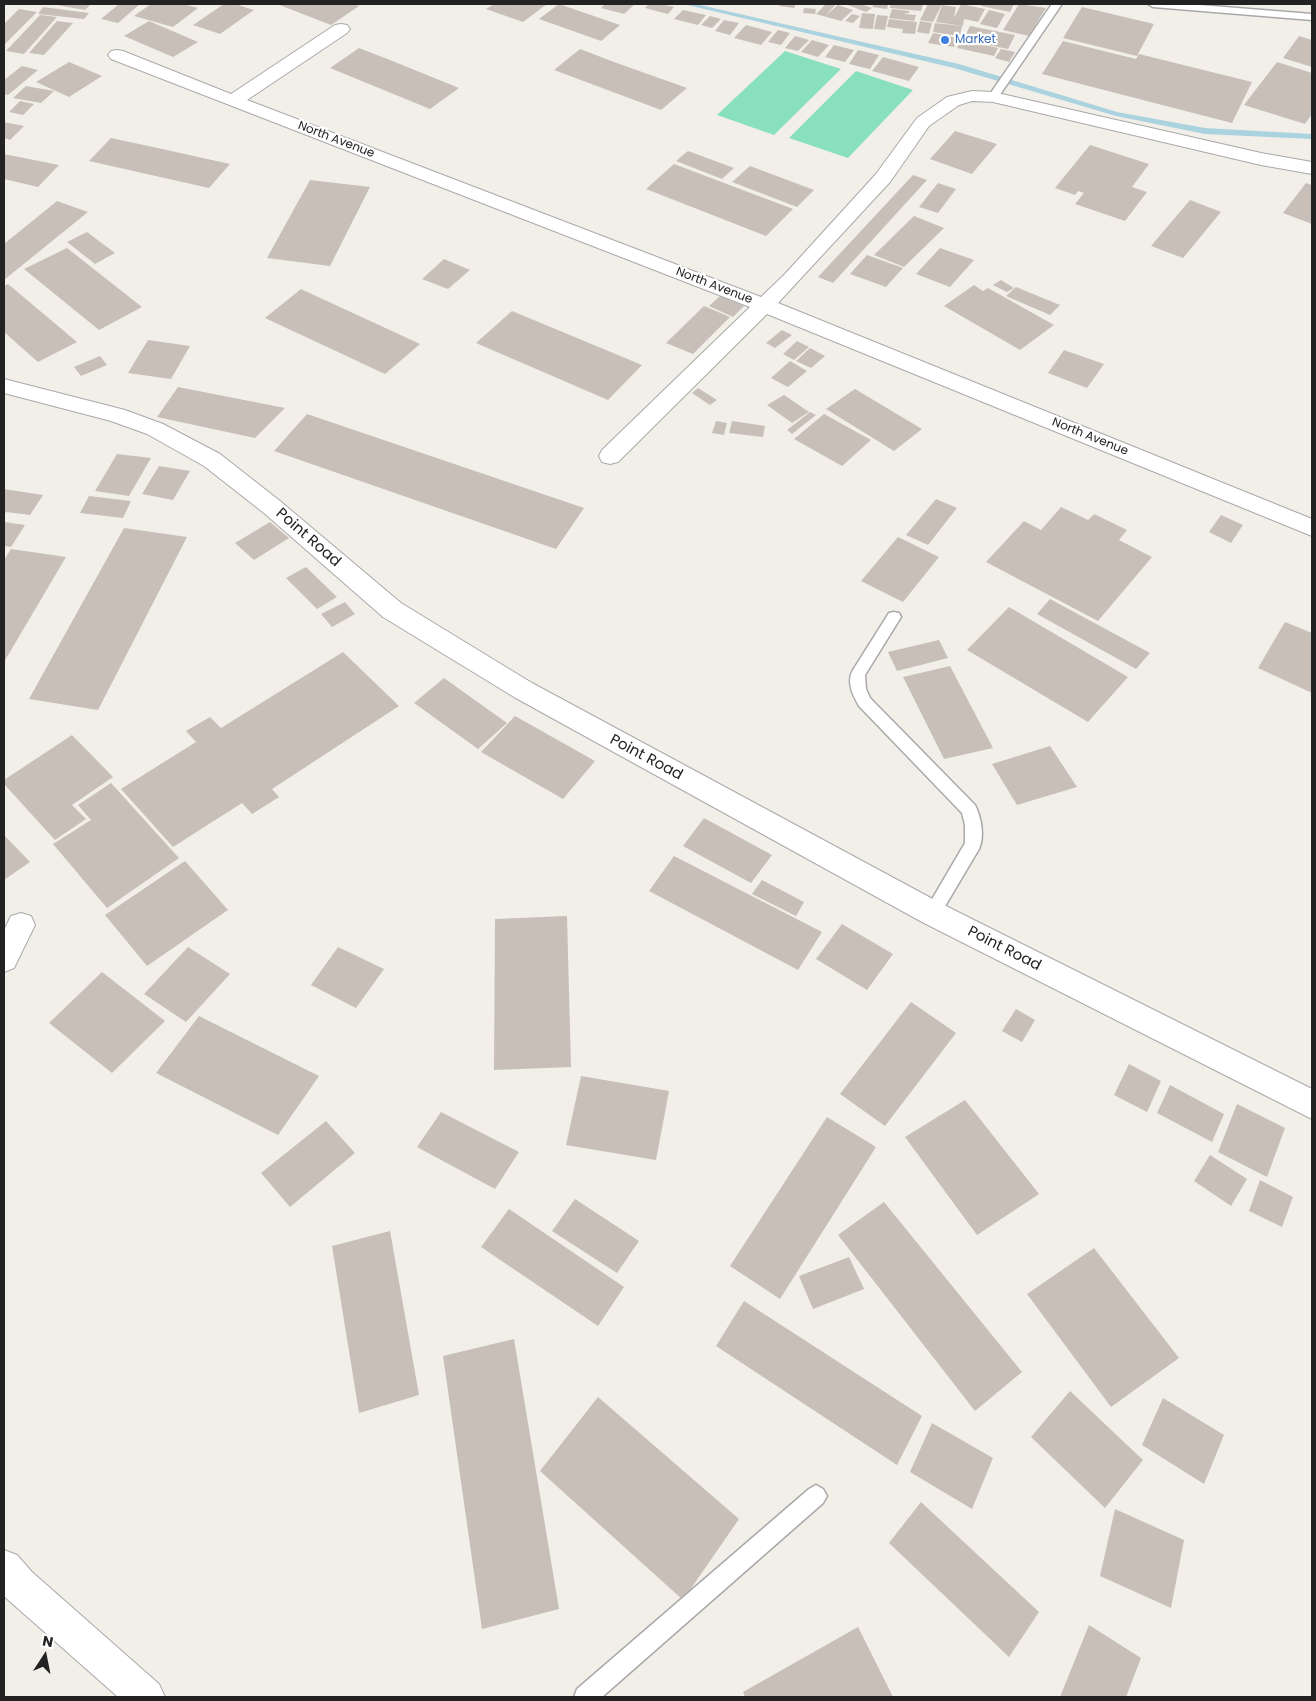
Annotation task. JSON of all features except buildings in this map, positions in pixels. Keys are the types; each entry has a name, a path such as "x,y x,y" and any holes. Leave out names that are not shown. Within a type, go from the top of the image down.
{"street":[{"path":"233,101 341,29"},
{"name":"North Avenue","path":"117,56 766,306 1312,528"},
{"path":"610,456 766,306 883,178 923,122 954,101 996,92 1261,159 1312,168"},
{"name":"Point Road","path":"4,386 117,414 156,429 212,460 272,507 392,610 522,690 932,913 1312,1105"},
{"path":"4,959 21,925"},
{"path":"9,1585 146,1697"}],"lane":[{"path":"996,92 1057,4"},
{"path":"1153,4 1312,18"},
{"path":"894,617 858,674 858,690 864,702 969,810 973,825 974,844 932,913"},
{"path":"585,1697 816,1496"}],"green space":[{"path":"785,51 841,69 774,135 717,115"},
{"path":"856,71 913,90 848,158 789,138"}],"waterway":[{"path":"687,4 956,66 1116,114 1205,131 1312,137"}],"place":[{"name":"Market","path":"945,40"}]}
